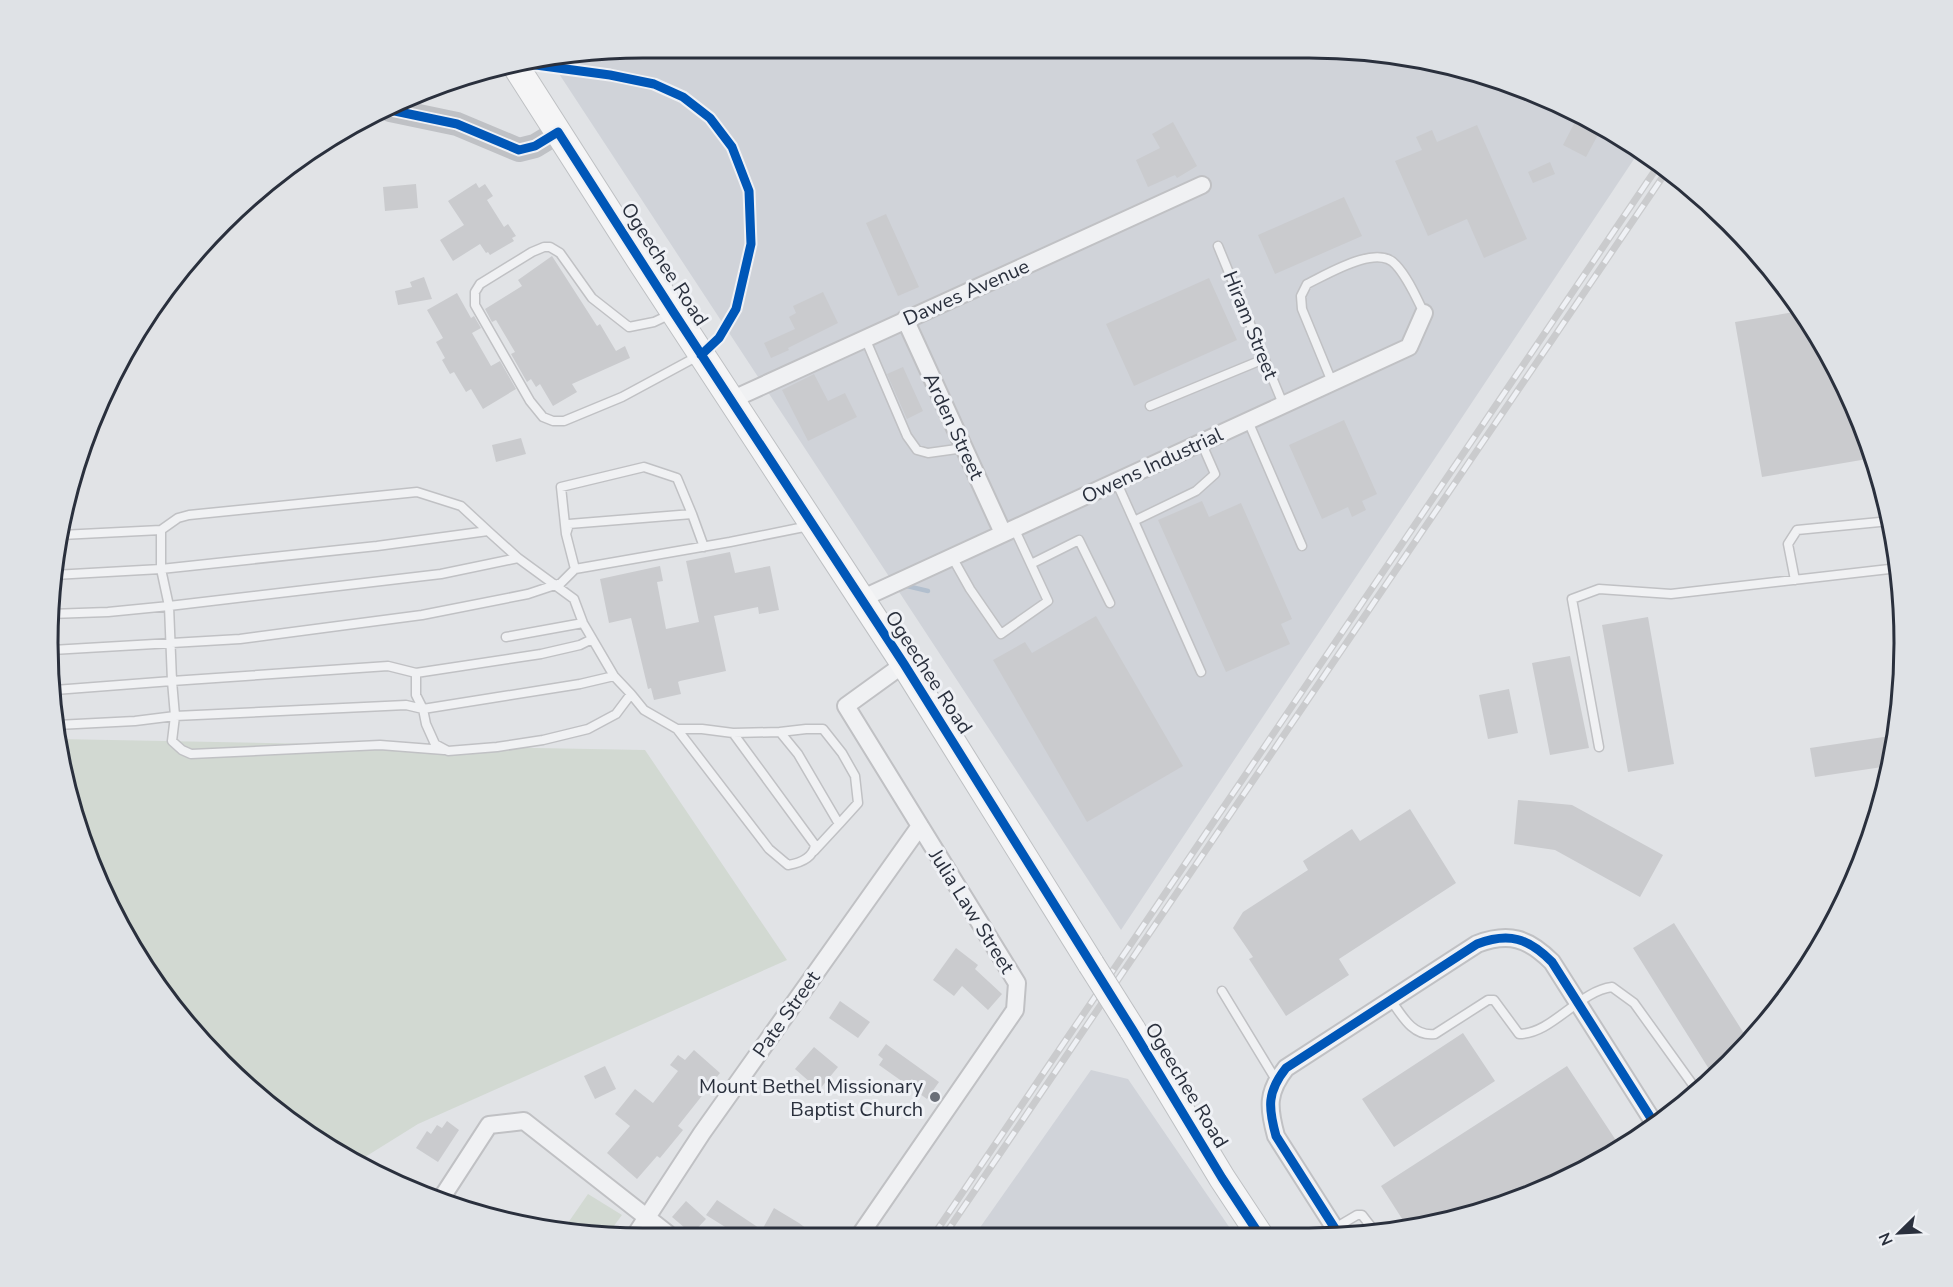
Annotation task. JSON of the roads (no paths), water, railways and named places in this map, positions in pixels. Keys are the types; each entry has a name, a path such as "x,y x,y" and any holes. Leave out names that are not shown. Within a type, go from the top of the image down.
{"main road":[{"name":"Ogeechee Road","path":"520,72 701,355 904,664 1132,1029 1222,1178 1256,1228"}],"street":[{"path":"400,112 457,124 519,150 535,146 558,132"},
{"name":"Dawes Avenue","path":"731,400 1202,186"},
{"name":"Owens Industrial","path":"861,599 1409,347 1425,313"},
{"name":"Arden Street","path":"905,319 964,448 1008,530"},
{"name":"Julia Law Street","path":"865,1228 1015,1010 1017,983 846,706 904,664"},
{"name":"Pate Street","path":"640,1228 702,1133 920,826"},
{"path":"1334,1227 1276,1136 1271,1117 1270,1097 1276,1080 1286,1068 1477,944 1489,939 1506,937 1535,946 1552,962 1651,1118"},
{"path":"445,1193 489,1125 524,1121 659,1228"}],"lane":[{"name":"Hiram Street","path":"1218,246 1283,404"},
{"path":"674,313 654,322 628,327 592,297 560,253 550,247 532,252 491,276 480,284 475,292 475,305 530,401 543,417 553,421 564,421 622,398 701,355"},
{"path":"1332,382 1302,309 1301,296 1307,284 1365,258 1379,255 1395,262 1425,313"},
{"path":"865,338 907,436 917,450 928,453 964,448"},
{"path":"1150,406 1264,359"},
{"path":"1248,421 1302,546"},
{"path":"1134,521 1196,491 1215,474 1201,442"},
{"path":"575,569 566,534 561,487 644,467 677,478 704,547"},
{"path":"1116,482 1201,672"},
{"path":"69,535 161,530 189,515 417,492 460,506 518,558 574,599 583,623 614,676 644,710 676,729 769,849 788,865 800,863 814,851 858,803 855,776 842,753 824,729 733,733 702,729 676,729"},
{"path":"566,534 569,524 692,514"},
{"path":"1795,580 1788,544 1797,531 1881,522"},
{"path":"58,650 240,639 422,615 528,594 561,583 575,569 704,547 813,525"},
{"path":"161,530 161,569 169,606 175,716 172,741 191,754 380,745 448,751 520,744 588,729 616,714 631,694"},
{"path":"952,557 970,590 1001,634 1048,601 1030,564 1008,530"},
{"path":"63,574 161,569 377,546 488,531"},
{"path":"1030,564 1079,540 1110,603"},
{"path":"60,614 169,606 441,574 518,558"},
{"path":"1599,747 1572,599 1599,589 1671,594 1889,569"},
{"path":"506,637 583,623"},
{"path":"61,690 388,666 416,674 541,654 580,645 592,639"},
{"path":"416,674 416,695 423,709 426,724 435,744 448,751"},
{"path":"65,725 135,721 175,716 406,705 423,709 568,687 614,676"},
{"path":"780,732 798,754 839,824"},
{"path":"733,733 815,845 814,851"},
{"path":"1390,1000 1412,1028 1427,1035 1435,1034 1488,1000 1494,1000 1519,1034 1527,1034 1545,1025 1599,988 1612,987 1634,1003 1693,1085"},
{"path":"1222,991 1276,1080"},
{"path":"1344,1227 1357,1215 1362,1215 1370,1225"}],"waterway":[{"path":"907,586 928,591"}],"railway":[{"path":"938,1228 1655,171"},
{"path":"949,1228 1663,177"}],"place":[{"name":"Mount Bethel Missionary Baptist Church","path":"935,1097"}]}
